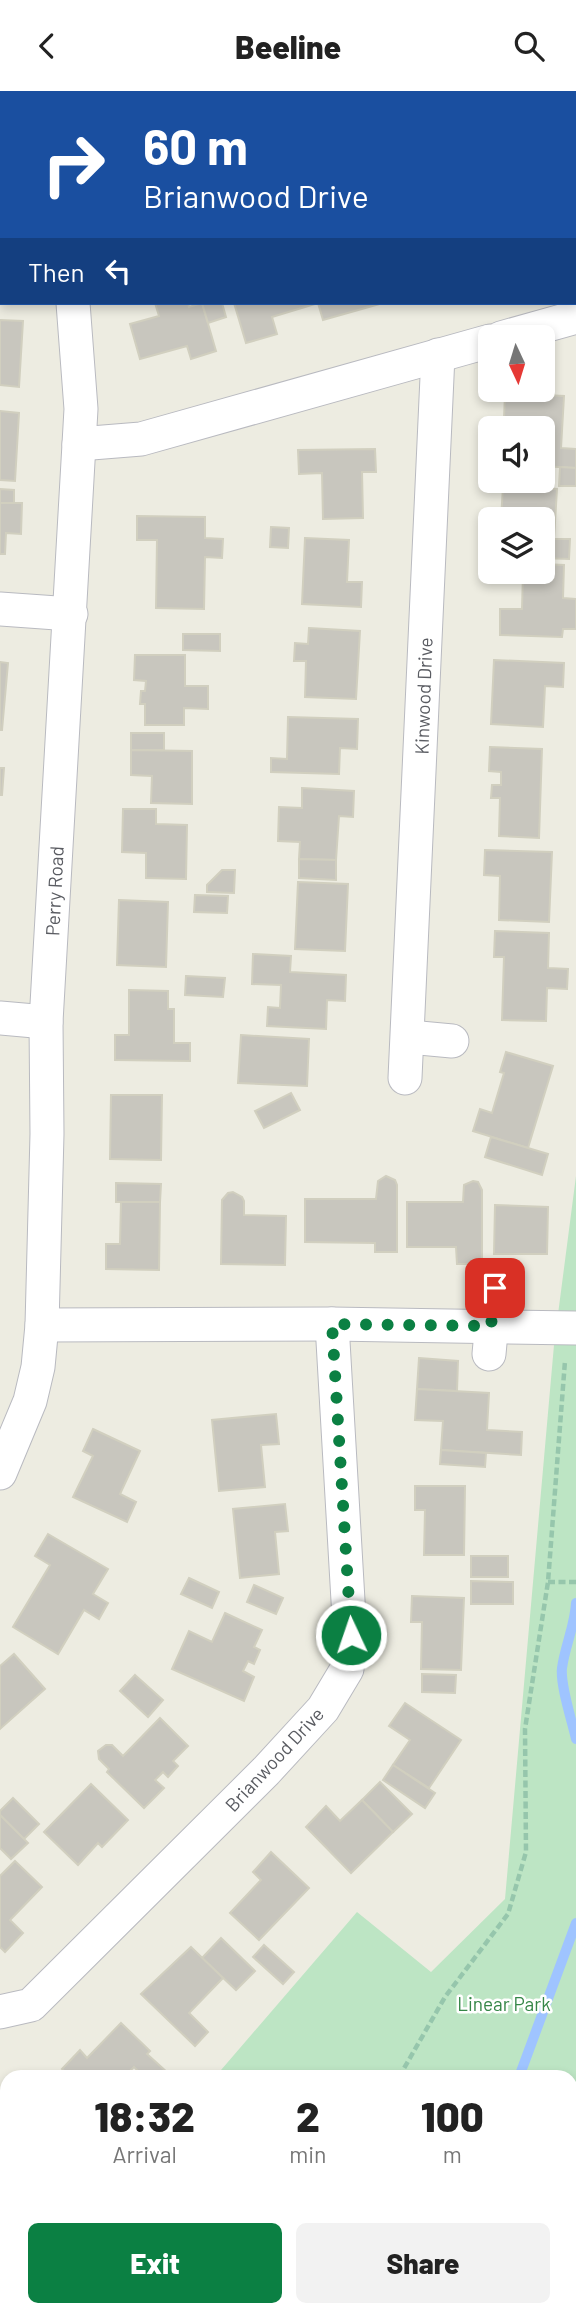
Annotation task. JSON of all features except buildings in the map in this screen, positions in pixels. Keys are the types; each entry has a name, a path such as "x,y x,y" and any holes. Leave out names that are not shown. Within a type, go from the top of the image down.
{"street":[{"name":"Perry Road","path":"0,1473 30,1401 38,1367 42,1325 47,1022 81,409 74,305"},
{"path":"547,325 576,317"},
{"path":"79,444 141,439 478,344"},
{"name":"Kinwood Drive","path":"405,1078 438,355"},
{"path":"0,609 71,614"},
{"path":"0,1018 47,1022"},
{"path":"408,1037 452,1041"},
{"path":"490,1340 495,1288"},
{"path":"42,1325 332,1324 490,1340 572,1327"},
{"name":"Brianwood Drive","path":"0,2012 31,2005 148,1891 323,1709 346,1669 351,1635 332,1324"}],"path":[{"path":"403,2070 445,1997 508,1914 526,1852 525,1729 548,1582 572,1327"},
{"path":"548,1582 576,1582"}],"green space":[{"name":"Linear Park","path":"576,1176 576,2070 221,2070 357,1912 431,1972 505,1899 554,1345"}],"waterway":[{"path":"576,1603 562,1668 564,1693 576,1739"},
{"path":"522,2070 576,1923"}],"route":[{"path":"351,1635 332,1324 491,1326 495,1288"}]}
